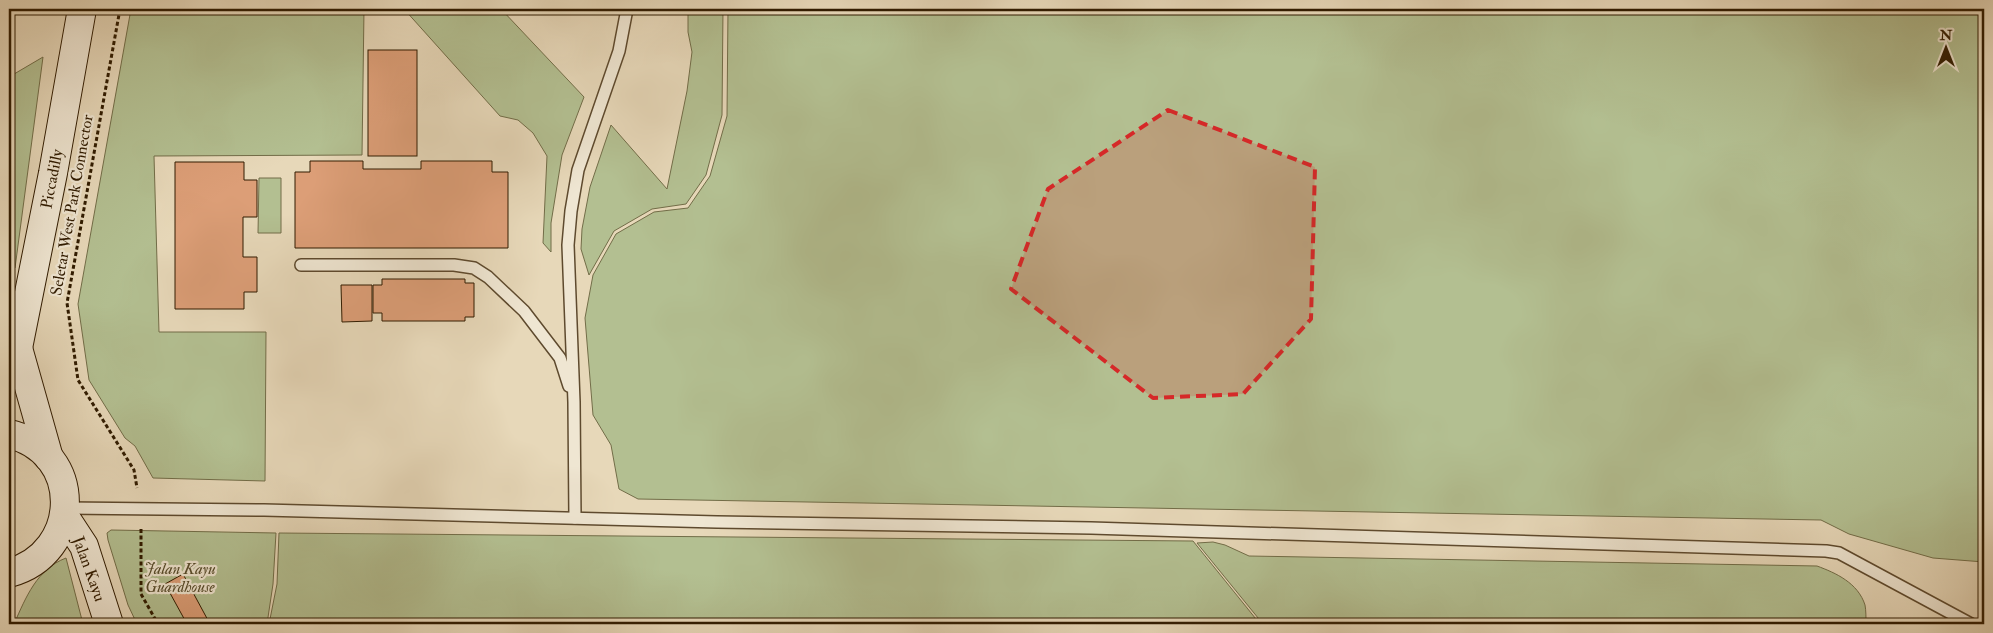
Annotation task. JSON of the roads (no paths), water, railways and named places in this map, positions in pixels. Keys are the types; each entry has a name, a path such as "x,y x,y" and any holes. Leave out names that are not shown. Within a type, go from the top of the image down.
{"street":[{"name":"Piccadilly","path":"49,458 14,358 53,173 82,9"},
{"path":"9,434 34,444 49,458 59,473 64,490 65,512 57,538 42,557 23,570 9,573"},
{"name":"Jalan Kayu","path":"65,512 84,546 109,624"}],"lane":[{"path":"575,518 574,402 568,245 570,211 578,170 618,51 627,9"},
{"path":"301,265 454,265 474,268 488,277 524,311 549,343 560,358 574,402"},
{"path":"65,512 141,508 1091,528 1833,551 1839,552 1971,624"}],"park label":[{"name":"Jalan Kayu Guardhouse","path":"180,578"}]}
